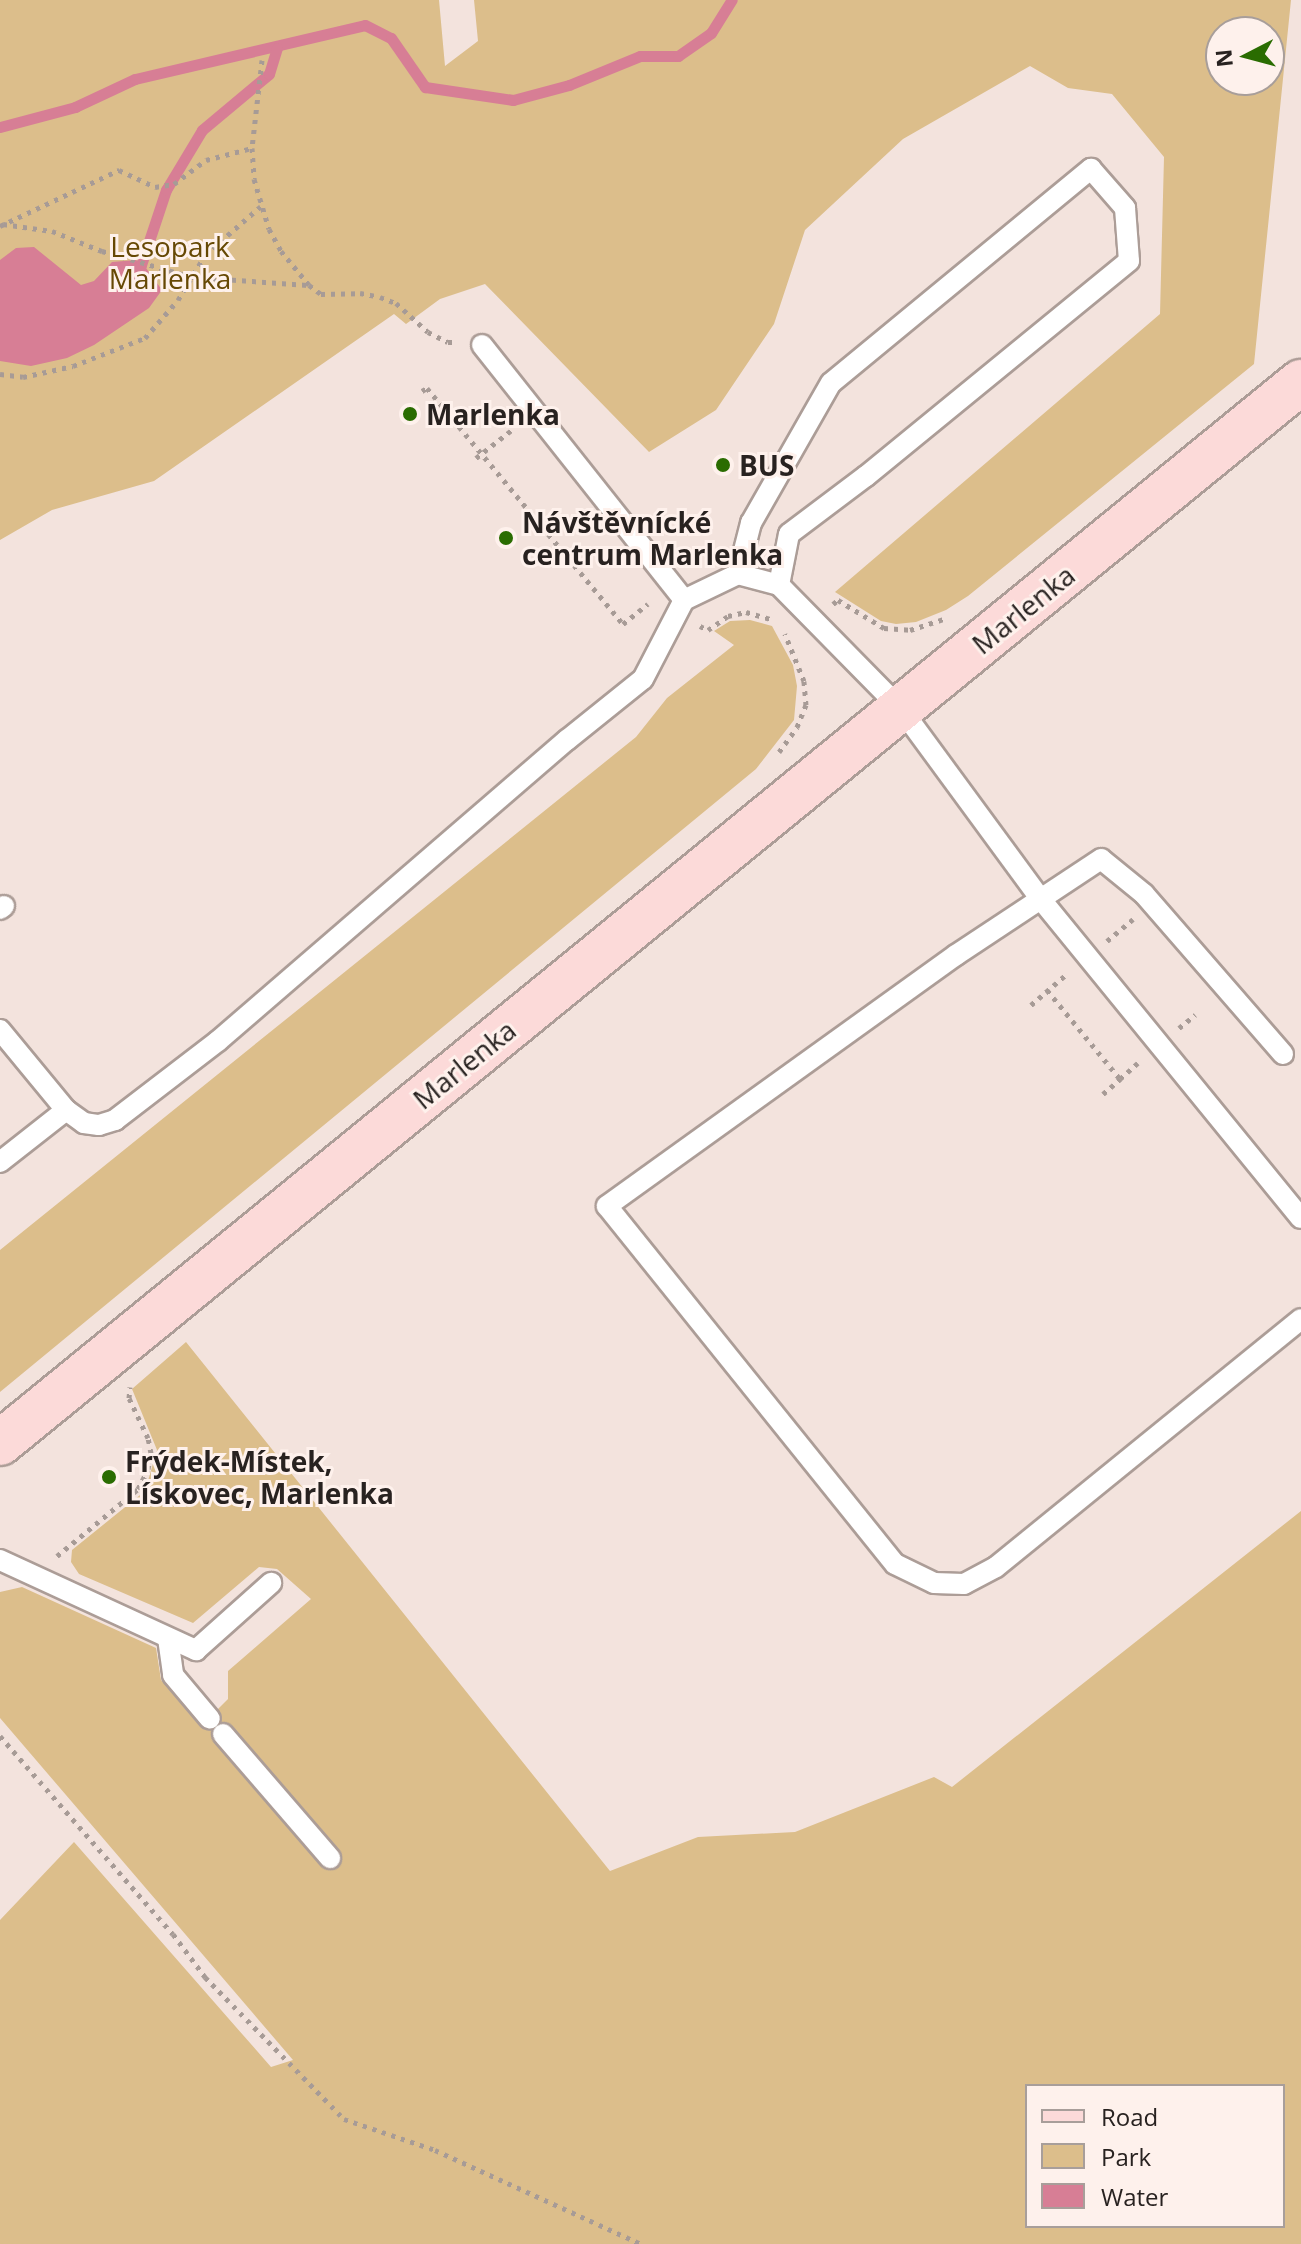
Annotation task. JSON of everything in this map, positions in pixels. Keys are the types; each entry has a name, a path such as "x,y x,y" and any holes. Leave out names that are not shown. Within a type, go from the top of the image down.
{"main road":[{"name":"Marlenka","path":"0,1443 1301,382"}],"lane":[{"path":"738,574 751,523 831,383 1091,169 1125,208 1129,261 866,476 789,534 779,585"},
{"path":"482,345 680,607"},
{"path":"0,1030 66,1110 84,1123 99,1125 115,1120 218,1041 567,740 643,679 680,607 738,574 779,585 901,709 1039,897 1301,1218"},
{"path":"1283,1054 1144,894 1101,859 1039,897 607,1206 895,1564 934,1583 964,1584 996,1567 1301,1319"},
{"path":"0,1162 66,1110"},
{"path":"0,1560 196,1650 271,1583"},
{"path":"168,1638 173,1675 330,1858"}],"path":[{"path":"262,60 256,91 252,148 254,179 261,206 281,251 309,285 321,294 360,293 380,297 396,303 428,332 448,342 482,345"},
{"path":"2,225 119,170 155,187 174,184 206,160 252,148"},
{"path":"0,374 23,377 73,366 145,338 178,300 205,255 261,206"},
{"path":"2,225 52,231 192,277 309,285"},
{"path":"422,391 427,388 478,456 623,624 651,602 680,607 708,630 728,616 746,612 766,616 779,623 804,681 806,705 797,727 776,755"},
{"path":"478,456 502,437"},
{"path":"788,640 838,600 884,628 928,627 947,617"},
{"path":"1103,1094 1120,1079"},
{"path":"67,1548 138,1489 148,1469 148,1438 129,1398 130,1382"},
{"path":"0,1736 173,1934 205,1977 344,2119 435,2150 641,2244"}],"green space":[{"name":"Lesopark Marlenka","path":"0,0 439,0 445,66 478,41 474,0 1291,0 1285,59 1285,16 1205,16 1205,96 1281,96 1254,364 968,596 946,610 916,622 896,624 881,621 835,592 1160,314 1164,157 1112,94 1068,88 1030,66 903,139 805,230 774,324 716,410 649,452 485,284 440,299 406,324 394,314 154,481 52,510 0,540"},
{"path":"750,620 772,626 793,665 797,686 794,720 756,769 0,1392 0,1250 636,737 667,698 734,645 714,631 730,621"},
{"path":"186,1342 610,1871 698,1837 795,1832 934,1777 952,1787 1301,1511 1301,2244 0,2244 0,1920 74,1842 271,2067 293,2060 0,1718 0,1592 22,1587 156,1648 161,1680 203,1724 228,1699 228,1671 311,1599 277,1569 259,1567 193,1623 79,1574 71,1562 72,1550 145,1491 157,1450 132,1389"}],"water":[{"path":"34,247 81,285 94,281 112,262 136,260 162,290 149,308 94,345 67,358 31,366 0,361 0,260 16,248"}],"waterway":[{"path":"0,127 75,107 135,79 365,25 391,38 425,87 513,100 569,85 640,56 678,56 711,33 732,0"},
{"path":"133,273 141,265 166,190 202,130 269,74 277,48"}],"place":[{"name":"Marlenka","path":"410,414"},
{"name":"BUS","path":"723,465"},
{"name":"Návštěvnícké centrum Marlenka","path":"506,538"},
{"name":"Frýdek-Místek, Lískovec, Marlenka","path":"109,1477"}]}
